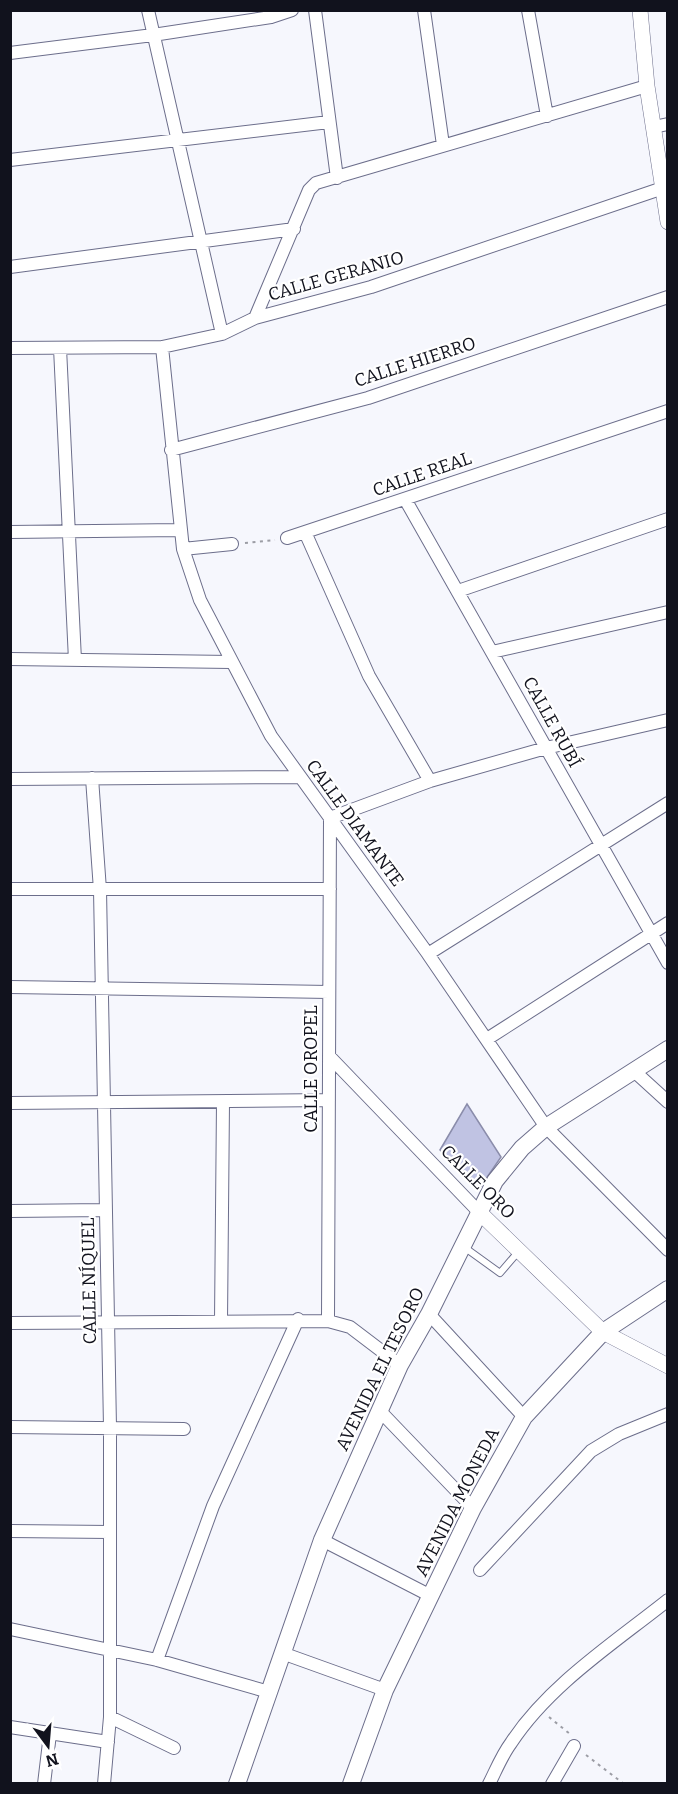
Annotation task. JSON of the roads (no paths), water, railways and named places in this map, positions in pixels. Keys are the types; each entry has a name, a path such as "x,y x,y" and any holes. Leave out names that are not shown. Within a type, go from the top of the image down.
{"main road":[{"name":"AVENIDA EL TESORO","path":"237,1784 322,1540 400,1365 429,1314 478,1211 495,1181 522,1148 546,1127 668,1049"},
{"name":"AVENIDA MONEDA","path":"351,1784 385,1690 473,1508 524,1417 603,1332 668,1289"}],"street":[{"path":"148,10 222,334"},
{"path":"10,53 153,35 271,16 292,10"},
{"path":"315,10 337,178"},
{"path":"424,10 443,145"},
{"path":"528,10 547,116"},
{"path":"640,10 647,86 661,125 663,188 668,222"},
{"path":"255,318 311,187 443,145 647,86"},
{"path":"10,160 177,142 329,122"},
{"name":"CALLE GERANIO","path":"10,348 162,347 222,334 255,318 371,287 663,188"},
{"path":"10,267 294,229"},
{"name":"CALLE HIERRO","path":"171,450 369,398 668,297"},
{"name":"CALLE DIAMANTE","path":"162,347 179,530 183,549 200,600 271,736 428,954 546,1127 668,1250"},
{"path":"60,348 75,660"},
{"name":"CALLE REAL","path":"287,538 668,411"},
{"name":"CALLE RUBÍ","path":"405,499 668,963"},
{"path":"458,591 668,519"},
{"path":"10,532 179,530"},
{"path":"305,532 369,676 430,781"},
{"path":"183,549 232,544"},
{"path":"492,652 668,612"},
{"path":"10,659 231,662"},
{"path":"330,818 430,781 546,748 668,720"},
{"path":"10,779 300,777"},
{"name":"CALLE NÍQUEL","path":"92,778 100,890 110,1426 110,1717 104,1784"},
{"path":"428,954 668,803"},
{"name":"CALLE OROPEL","path":"328,1321 330,818"},
{"path":"10,889 330,889"},
{"path":"487,1039 668,923"},
{"path":"10,987 330,992"},
{"name":"CALLE ORO","path":"329,1056 478,1211 603,1332 668,1366"},
{"path":"634,1071 668,1102"},
{"path":"10,1103 329,1100"},
{"path":"221,1321 223,1102"},
{"path":"10,1211 105,1210"},
{"path":"429,1314 524,1417"},
{"path":"157,1660 213,1506 298,1319"},
{"path":"10,1323 298,1319 328,1321 350,1327 400,1365"},
{"path":"379,1410 473,1508"},
{"path":"480,1570 591,1451 619,1434 668,1414"},
{"path":"10,1427 110,1426 184,1429"},
{"path":"10,1531 110,1532"},
{"path":"322,1540 431,1596"},
{"path":"489,1784 511,1743 539,1709 565,1684 668,1600"},
{"path":"10,1629 157,1660 269,1692"},
{"path":"282,1653 385,1690"},
{"path":"110,1717 174,1748"},
{"path":"10,1727 108,1742"},
{"path":"44,1784 50,1734"},
{"path":"552,1784 574,1746"}],"lane":[{"path":"462,1246 500,1273 519,1251"}]}
